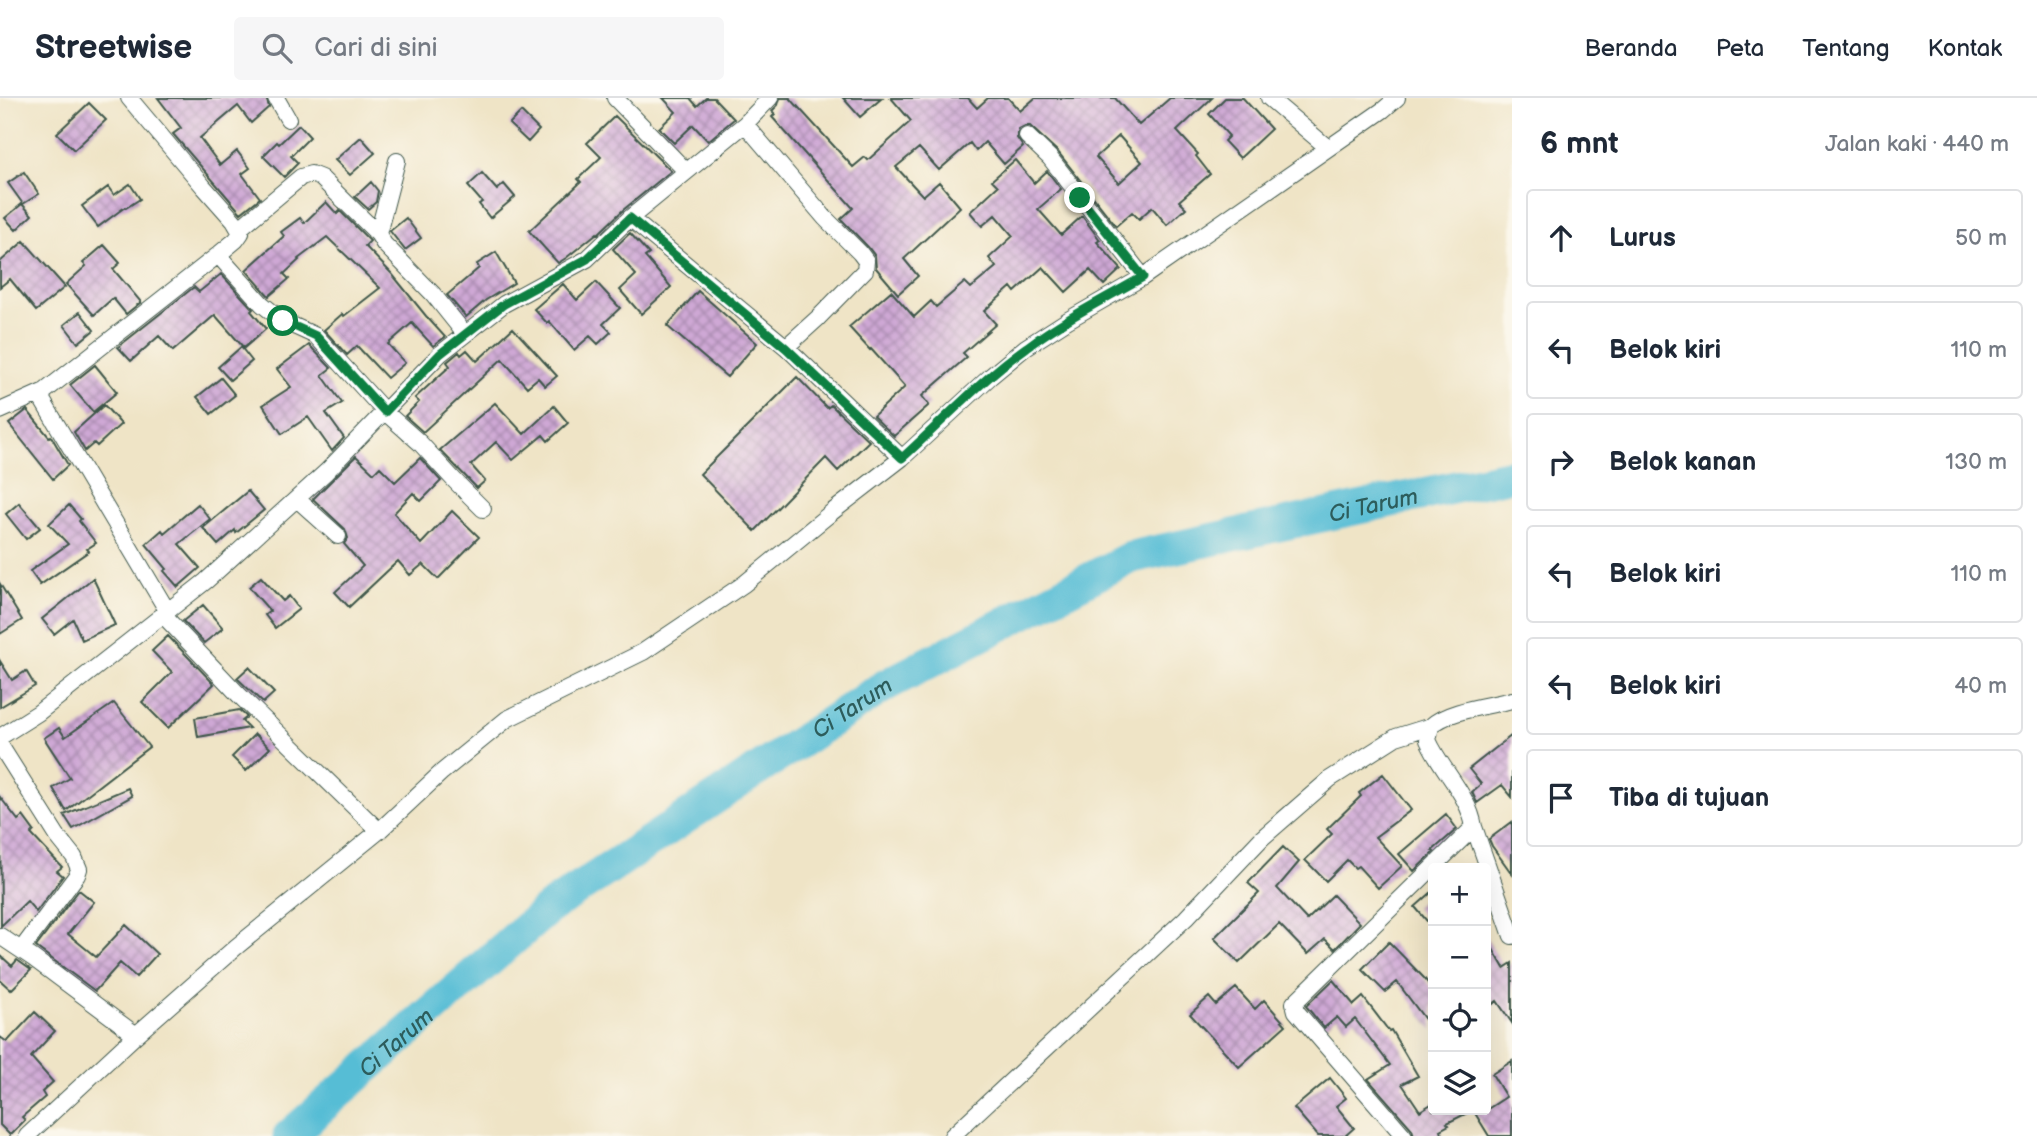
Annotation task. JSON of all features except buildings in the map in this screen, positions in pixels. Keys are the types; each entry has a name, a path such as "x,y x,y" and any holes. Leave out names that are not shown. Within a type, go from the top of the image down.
{"street":[{"path":"0,411 45,391 218,255 241,233 129,98"},
{"path":"276,98 288,119"},
{"path":"615,98 686,171"},
{"path":"1269,98 1328,148"},
{"path":"27,1136 236,947 379,831 442,772 506,719 654,644 744,584 902,458 1026,347 1143,277 1397,98"},
{"path":"0,737 37,713 206,581 298,499 440,354 504,304 587,259 630,218 745,124 759,102"},
{"path":"745,124 825,218 866,261 865,270 786,348"},
{"path":"1027,136 1050,158 1143,277"},
{"path":"378,234 397,161"},
{"path":"240,229 301,177 311,174 321,178 378,234 384,244 433,294 465,334"},
{"path":"630,218 786,348 902,458"},
{"path":"218,255 272,313 316,336 385,412 420,443 483,509"},
{"path":"45,391 41,398 44,405 166,614 238,694 379,831"},
{"path":"298,499 338,536"},
{"path":"952,1136 1186,918 1262,838 1330,779 1396,737 1431,726 1459,713 1512,700"},
{"path":"1431,726 1429,743 1467,802 1512,936"},
{"path":"0,745 79,869 71,884 20,950"},
{"path":"1404,1136 1296,1011 1294,1003 1475,827"},
{"path":"0,936 136,1035"}],"waterway":[{"name":"Ci Tarum","path":"289,1136 549,908 886,685 1131,557 1512,475"}],"route":[{"path":"283,321 316,336 385,412 440,354 504,304 587,259 630,218 786,348 902,458 1026,347 1143,277 1080,198"}]}
